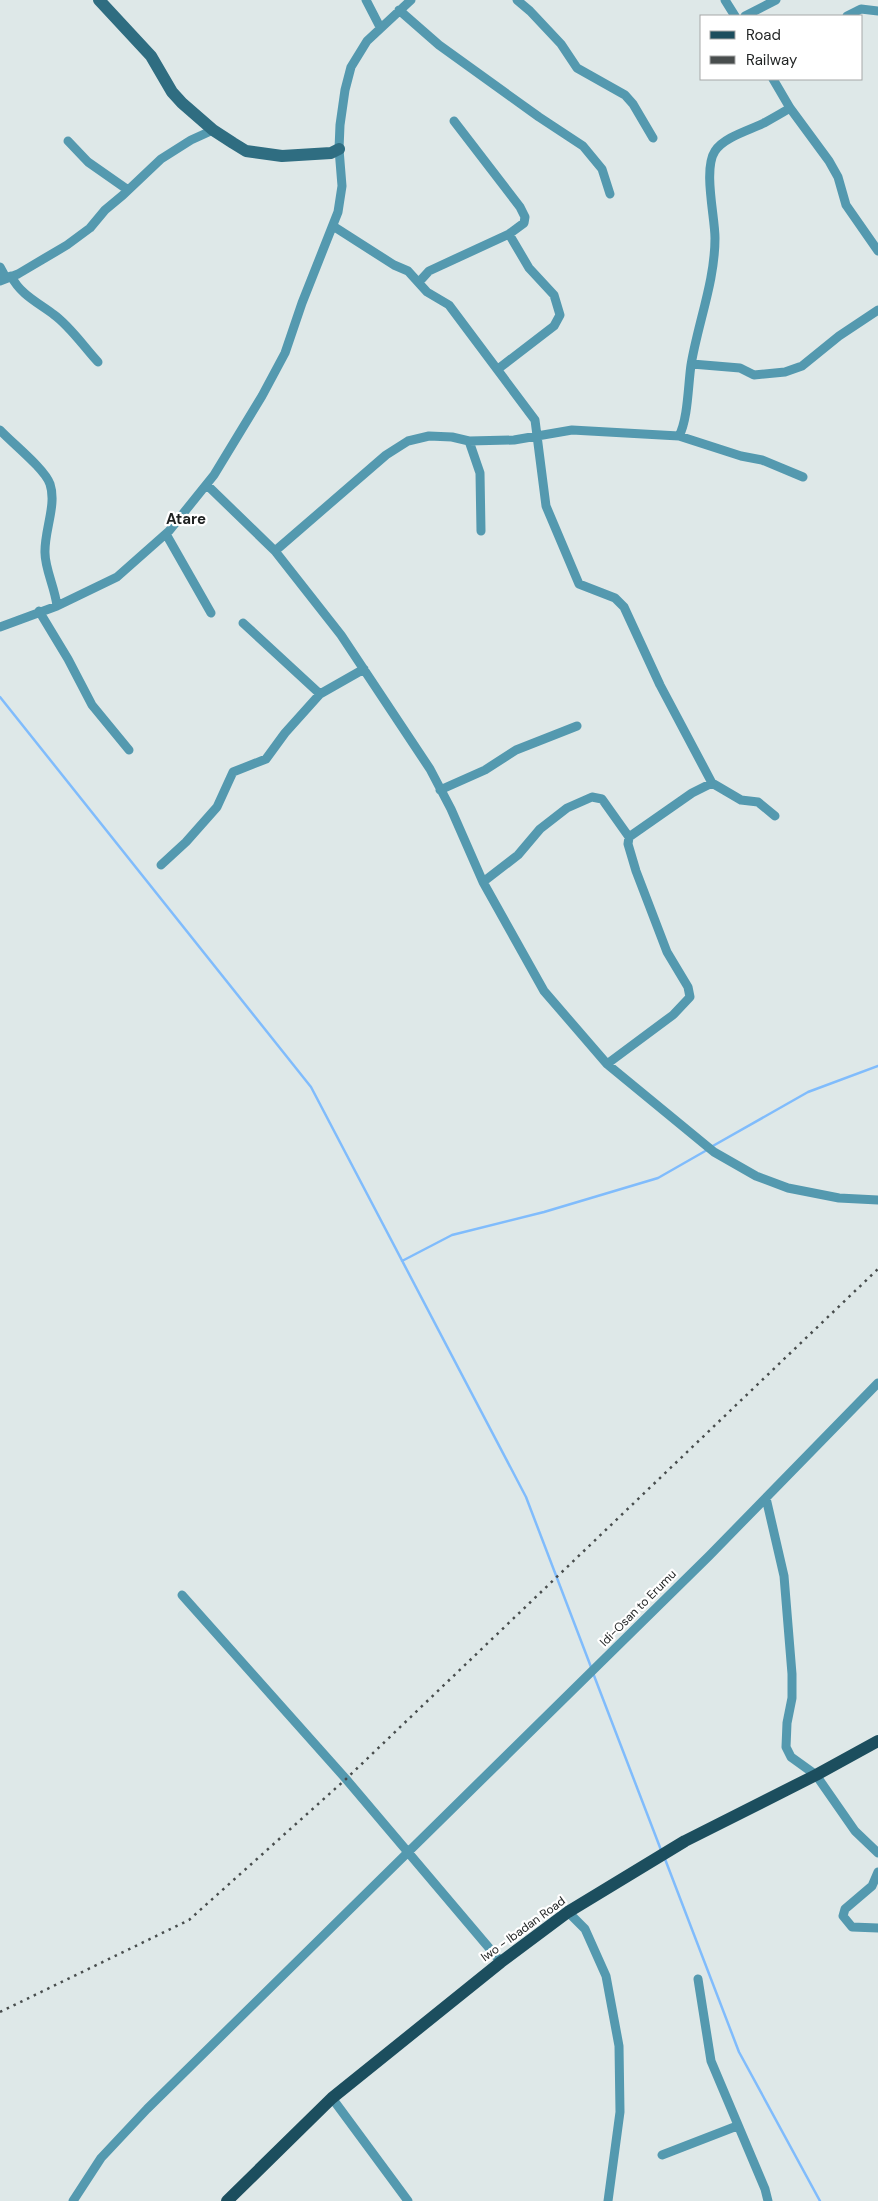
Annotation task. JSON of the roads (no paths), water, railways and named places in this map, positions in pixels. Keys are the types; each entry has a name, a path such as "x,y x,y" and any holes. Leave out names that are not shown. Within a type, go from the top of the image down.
{"main road":[{"name":"Iwo - Ibadan Road","path":"227,2201 332,2098 501,1962 568,1912 684,1841 816,1775 878,1741"}],"street":[{"path":"99,0 151,56 172,92 190,111 213,130 246,151 261,154 309,156 331,153 339,149"},
{"path":"366,0 380,27"},
{"path":"0,627 39,611 57,606 117,577 166,534 207,485 262,396 285,353 302,303 338,212 342,186 339,149 345,90 351,67 367,42 380,27 411,0"},
{"path":"517,0 530,10 561,44 577,68 625,95 638,111 653,138"},
{"path":"725,0 734,15"},
{"path":"747,15 776,0"},
{"path":"850,15 861,9 878,11"},
{"path":"399,10 439,44 538,117 583,146 602,169 610,194"},
{"path":"774,80 790,108 829,161 838,177 846,205 878,251"},
{"path":"680,436 685,426 692,364 705,302 715,238 709,195 714,151 732,137 762,124 790,108"},
{"path":"418,282 429,271 510,234 524,223 525,217 496,175 484,163 454,122"},
{"path":"6,278 18,274 67,245 90,228 105,210 161,159 191,140 213,130"},
{"path":"68,141 88,162 128,190"},
{"path":"333,226 394,265 408,271 426,292 449,305 498,369 535,420 546,506 579,584 615,598 624,607 660,685 712,782 741,800 758,802 775,816"},
{"path":"498,369 554,326 560,315 554,295 529,268 510,234"},
{"path":"0,267 6,278 16,287 39,306 54,314 98,362"},
{"path":"692,364 740,368 754,375 785,372 802,366 839,336 878,310"},
{"path":"0,430 39,469 50,483 52,495 44,554 55,590 57,606"},
{"path":"275,551 386,455 408,441 428,436 469,440 514,440 572,430 640,432 680,436 741,456 762,460 803,477"},
{"path":"469,440 480,473 481,531"},
{"path":"207,485 275,551 341,635 430,769 451,809 483,882 544,991 607,1064 714,1152 756,1176 788,1188 839,1198 878,1200"},
{"path":"166,534 211,613"},
{"path":"39,611 68,658 92,705 129,750"},
{"path":"243,623 320,694"},
{"path":"161,865 186,842 218,807 233,772 266,759 285,733 320,694 364,669"},
{"path":"440,790 485,770 516,750 578,726"},
{"path":"628,837 692,793 712,782"},
{"path":"483,882 518,855 540,829 567,808 592,797 602,799 628,837 628,844 636,871 667,952 688,988 690,997 673,1015 607,1064"},
{"name":"Idi-Osan to Erumu","path":"73,2201 100,2158 147,2109 766,1498 878,1383"},
{"path":"766,1498 776,1550 784,1576 792,1674 792,1698 787,1723 786,1747 791,1758 816,1775 855,1831 876,1852 878,1860"},
{"path":"182,1595 411,1849 501,1962"},
{"path":"878,1872 872,1886 845,1909 843,1916 852,1927 878,1928"},
{"path":"568,1912 585,1930 606,1976 620,2046 620,2112 608,2201"},
{"path":"698,1979 710,2061 768,2201"},
{"path":"332,2098 408,2201"},
{"path":"662,2155 737,2126"}],"waterway":[{"path":"0,697 311,1087 526,1497 591,1667"},
{"path":"711,1147 808,1092 878,1066"},
{"path":"402,1261 452,1235 544,1212 658,1178 707,1150"},
{"path":"593,1673 661,1850"},
{"path":"665,1859 739,2052 820,2201"}],"railway":[{"path":"0,2012 189,1920 346,1779 878,1269"}],"district":[{"name":"Atare","path":"186,519"}]}
